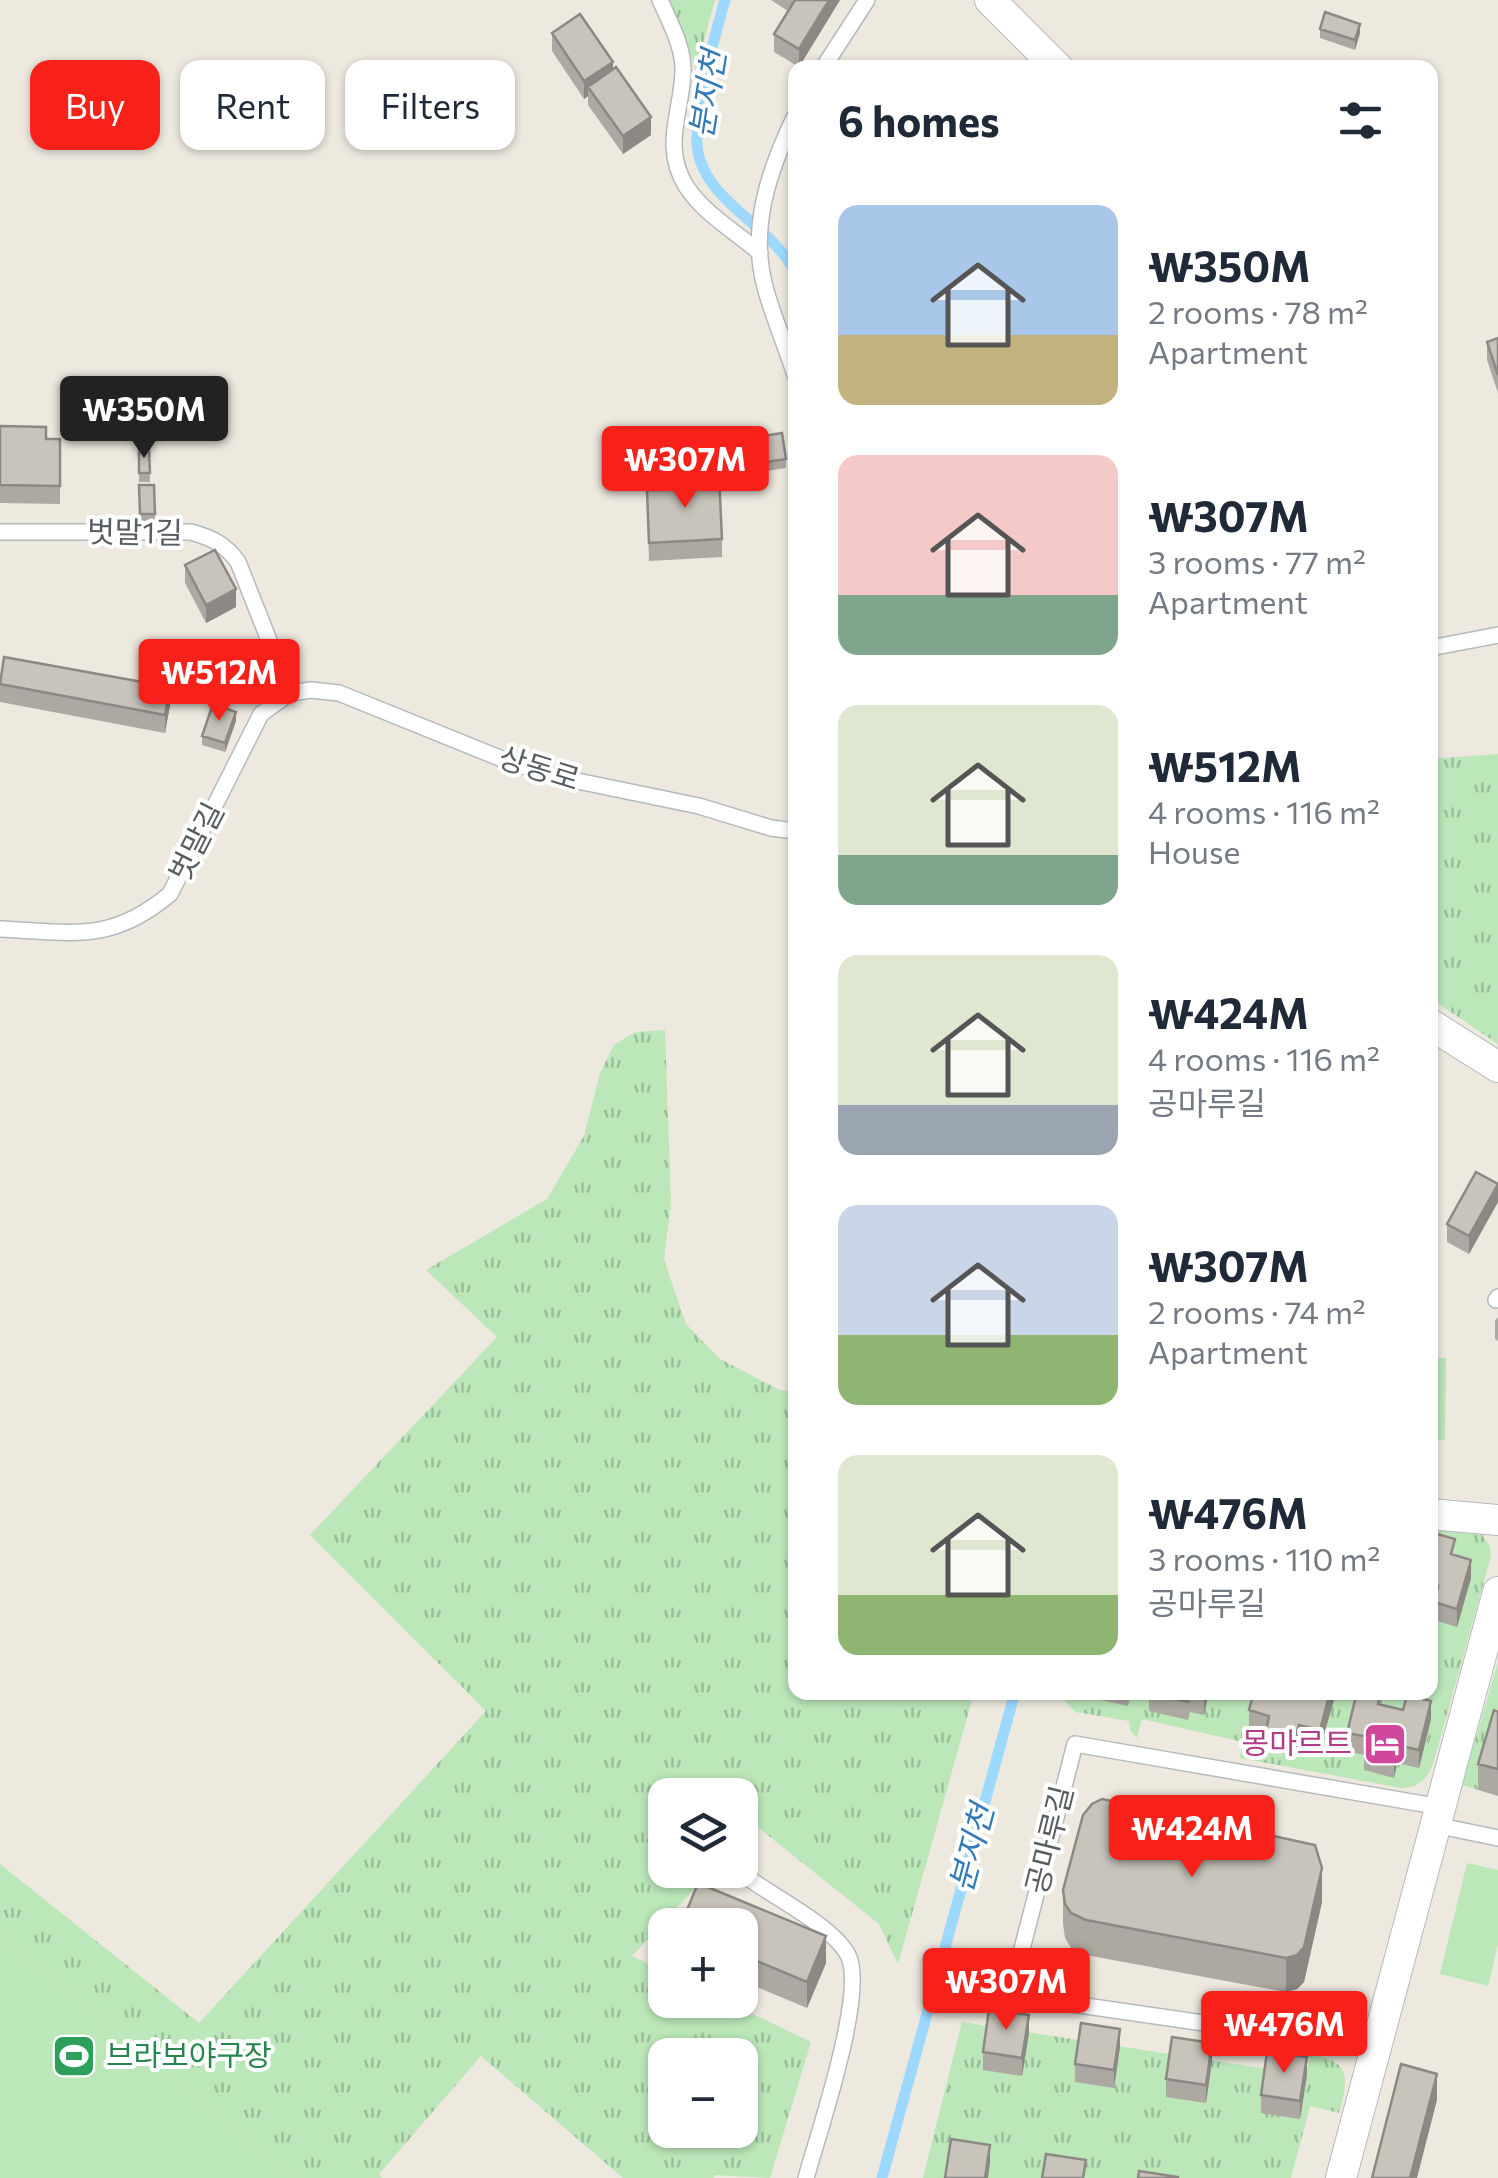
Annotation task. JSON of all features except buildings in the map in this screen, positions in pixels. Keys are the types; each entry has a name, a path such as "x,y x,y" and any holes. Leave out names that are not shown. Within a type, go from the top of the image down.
{"street":[{"path":"990,0 1050,60"},
{"path":"1438,1029 1498,1067"},
{"path":"1438,1515 1498,1520"},
{"path":"1342,2178 1498,1592"}],"lane":[{"path":"660,0 682,58 683,75 672,129 678,170 700,205 759,249"},
{"path":"828,60 867,0"},
{"path":"788,134 761,204 759,249 765,287 788,354"},
{"name":"벗말1길","path":"0,532 191,532 212,538 227,547 238,562 290,693"},
{"path":"1438,646 1498,635"},
{"name":"상동로","path":"290,693 339,693 507,761 563,778 699,806 788,830"},
{"name":"벗말길","path":"0,929 86,932 117,928 147,914 170,894 261,714 290,693"},
{"name":"공마루길","path":"1376,2048 1010,1996 1074,1744 1438,1816 1498,1838"},
{"path":"758,1885 835,1938 848,1955 852,1969 848,2016 806,2178"}],"green space":[{"path":"670,0 715,0 696,69"},
{"path":"1498,754 1498,1044 1438,1003 1438,758"},
{"path":"665,1030 671,1202 664,1260 686,1324 720,1359 788,1391 788,1700 972,1700 898,1964 879,1924 758,1827 758,1778 648,1778 648,1888 695,1888 677,1908 648,1908 648,1939 632,1956 648,1964 648,2018 758,2016 811,2042 770,2178 623,2178 481,2056 379,2174 382,2178 294,2178 0,1935 0,1864 199,2023 486,1711 310,1535 497,1337 426,1270 547,1199 584,1136 600,1073 614,1045 635,1032"},
{"path":"1438,1358 1446,1358 1445,1440 1438,1440"},
{"path":"1438,1527 1481,1533 1490,1547 1491,1556 1434,1761 1426,1777 1413,1786 1401,1788 1240,1758 1243,1742 1142,1719 1137,1738 1130,1731 1129,1721 1075,1712 1064,1700 1438,1700"},
{"path":"1498,1662 1498,1738 1494,1737 1478,1790 1462,1785"},
{"path":"1467,1863 1498,1870 1498,1944 1488,1986 1440,1974"},
{"name":"브라보야구장","path":"0,1935 294,2178 0,2178"},
{"path":"962,2022 1306,2075 1310,2055 1323,2057 1340,2066 1344,2090 1339,2113 1310,2106 1291,2178 923,2178"}],"waterway":[{"name":"분지천","path":"725,0 703,92 698,153 716,188 788,260"},
{"name":"분지천","path":"882,2178 1013,1700"}],"place":[{"name":"몽마르트","path":"1385,1744"},
{"name":"브라보야구장","path":"74,2056"}]}
